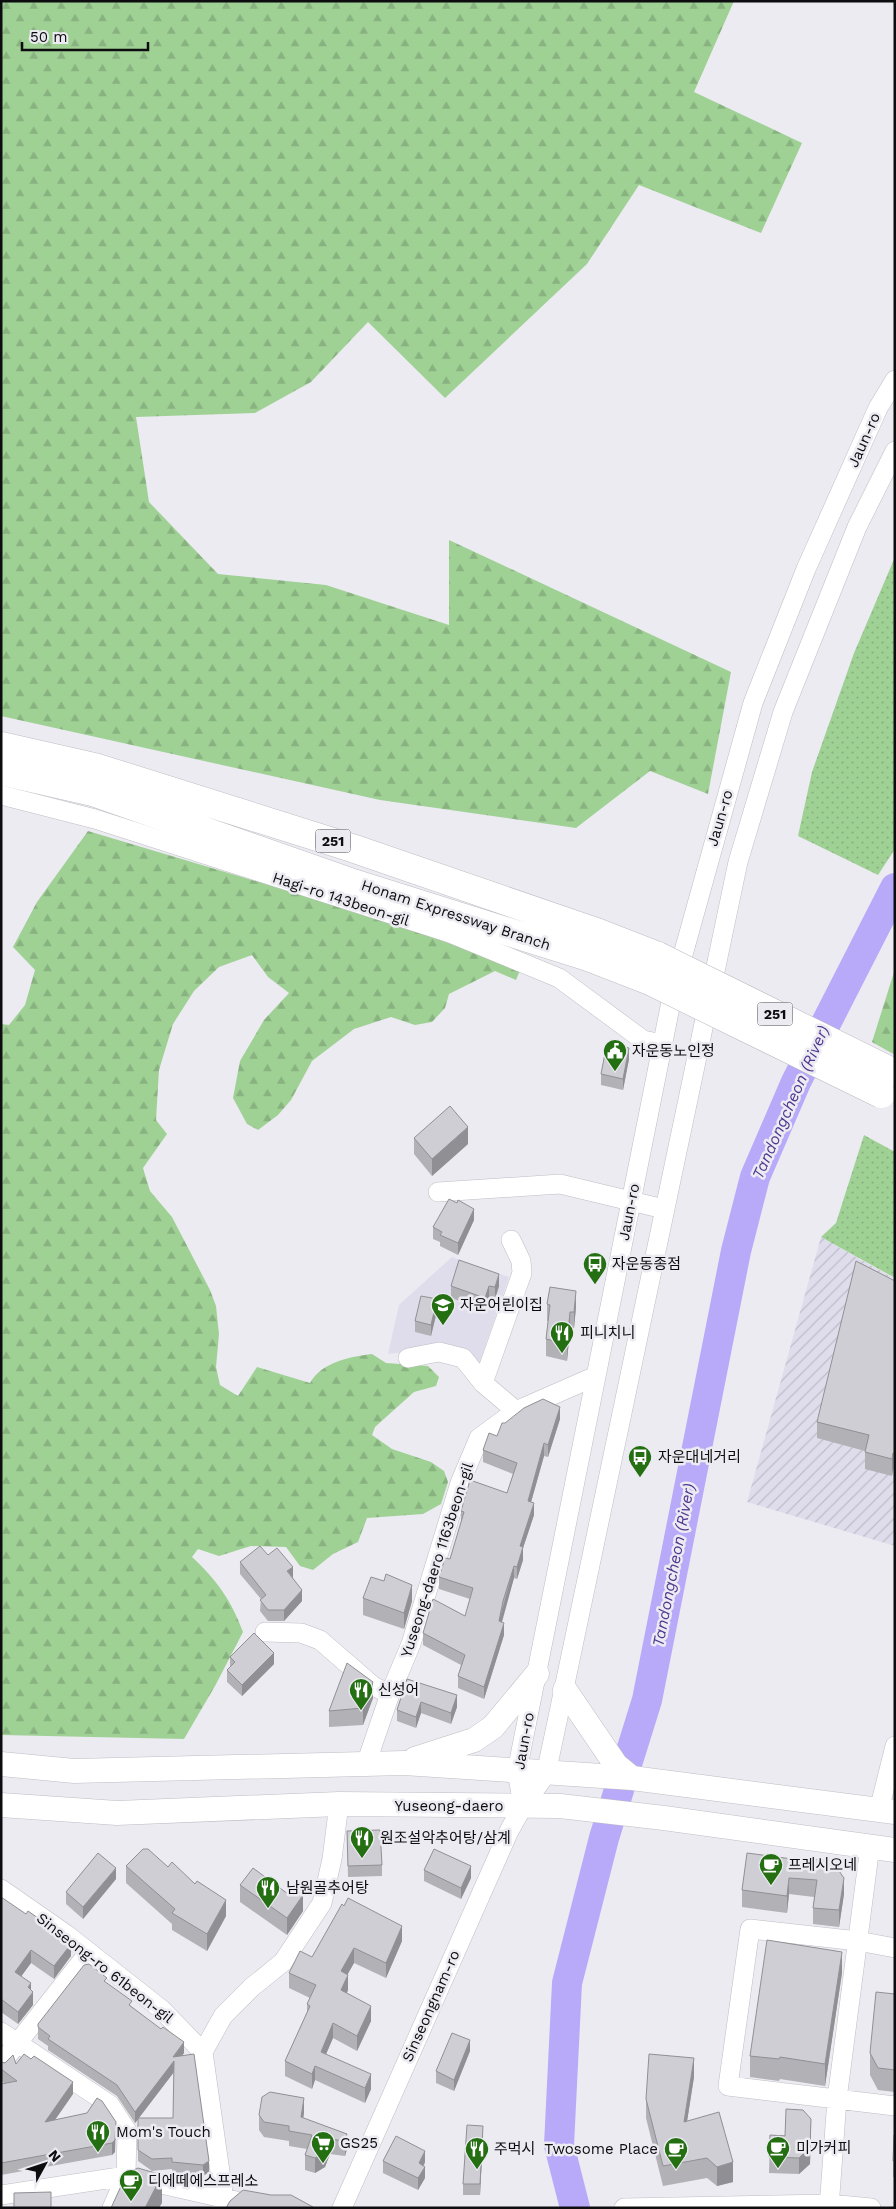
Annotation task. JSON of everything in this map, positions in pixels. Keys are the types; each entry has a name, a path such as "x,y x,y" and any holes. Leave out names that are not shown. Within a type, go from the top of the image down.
{"highway":[{"name":"Honam Expressway Branch","path":"1,746 98,768 352,848 590,930 654,969 890,1085"},
{"name":"Honam Expressway Branch","path":"1,771 93,792 350,882 588,957 654,969"}],"main road":[{"path":"404,1763 474,1740 480,1736 493,1727 537,1674"},
{"path":"565,1690 616,1765 632,1778"},
{"path":"1,1764 74,1771 404,1763 632,1778 887,1811"},
{"name":"Yuseong-daero","path":"1,1804 117,1813 340,1804 560,1806 664,1818 895,1850"}],"street":[{"name":"Jaun-ro","path":"523,1806 518,1771 676,977 753,703 806,568 878,408 895,380"},
{"name":"Jaun-ro","path":"523,1806 557,1773 565,1690 738,862 783,712 857,528 895,451"},
{"name":"Hagi-ro 143beon-gil","path":"1,794 95,820 450,934 559,978 643,1040 662,1044"},
{"path":"438,1192 560,1184 664,1209"},
{"path":"482,1383 522,1272 521,1261 511,1240"},
{"path":"408,1358 439,1352 463,1358 482,1383 516,1411"},
{"name":"Yuseong-daero 1163beon-gil","path":"366,1764 390,1694 411,1644 460,1483 479,1438 516,1411 596,1376"},
{"path":"265,1632 301,1633 320,1640 373,1686 390,1694"},
{"path":"887,1811 895,1746"},
{"path":"222,2204 204,2052 223,2016 252,1987 283,1962 322,1902 332,1859 340,1804"},
{"name":"Sinseongnam-ro","path":"342,2208 509,1831 523,1806"},
{"path":"829,2206 837,2099 870,1846"},
{"name":"Sinseong-ro 61beon-gil","path":"1,1889 89,1952 161,2009 204,2052"},
{"path":"895,1948 858,1941 750,1929 728,2086 895,2106"},
{"path":"1,2064 9,2037 89,1952"},
{"path":"9,2037 110,2105 127,2131 126,2176 112,2208"},
{"path":"1,2195 126,2176 222,2204 251,2203"},
{"path":"633,2207 829,2206 871,2208"}],"shaded area":[{"path":"821,1237 895,1279 895,1546 747,1502"},
{"name":"자운어린이집","path":"452,1257 509,1277 478,1367 439,1348 388,1354 399,1305"}],"green space":[{"path":"1,1 734,1 694,92 802,143 761,233 639,185 587,264 445,398 368,322 311,382 255,413 136,417 149,502 218,574 326,585 449,625 449,540 731,672 708,794 650,771 576,828 380,800 1,716"},
{"path":"895,557 895,849 878,875 798,836 812,772 854,653"},
{"path":"88,831 356,911 521,968 516,980 495,971 449,994 445,1008 432,1022 415,1025 391,1017 354,1029 312,1061 291,1100 278,1115 258,1130 247,1124 233,1098 240,1061 264,1020 289,993 268,977 252,955 219,967 194,991 173,1024 159,1070 156,1120 167,1134 143,1168 150,1191 172,1217 210,1290 216,1306 219,1334 216,1367 220,1385 238,1396 257,1367 310,1383 315,1376 329,1365 345,1359 372,1354 386,1363 428,1366 439,1377 436,1386 414,1392 375,1427 372,1435 392,1449 431,1462 444,1471 448,1482 441,1504 423,1514 367,1518 358,1542 333,1554 313,1570 300,1566 286,1547 251,1546 219,1556 198,1549 192,1557 222,1591 243,1632 215,1686 184,1739 1,1735 1,1024 9,1025 25,1005 35,970 13,947 37,902"},
{"path":"895,969 895,1055 872,1042"},
{"path":"864,1135 895,1152 895,1278 821,1237 836,1223"}],"building":[{"path":"607,1043 629,1048 623,1079 601,1074"},
{"path":"450,1106 468,1127 432,1159 414,1138"},
{"path":"449,1199 457,1203 458,1200 474,1209 458,1243 440,1235 442,1232 433,1227"},
{"path":"459,1260 499,1274 495,1287 489,1286 485,1298 451,1286"},
{"path":"856,1261 895,1281 895,1453 893,1453 892,1459 865,1452 869,1435 817,1422"},
{"path":"550,1287 576,1291 574,1312 570,1312 567,1344 546,1339 550,1305 547,1304"},
{"path":"421,1296 437,1299 431,1325 415,1321"},
{"path":"543,1399 560,1407 548,1445 544,1443 528,1501 534,1503 520,1546 523,1547 517,1567 514,1566 503,1601 499,1621 504,1623 484,1687 458,1676 465,1655 423,1633 433,1599 465,1616 473,1588 439,1577 445,1558 450,1559 464,1512 461,1511 470,1480 507,1493 517,1463 483,1450 489,1433 497,1436 502,1423 505,1423 524,1408"},
{"path":"260,1546 268,1555 277,1548 293,1567 287,1571 302,1590 284,1610 268,1610 260,1600 266,1595 240,1562"},
{"path":"386,1574 412,1585 404,1613 363,1598 371,1577 384,1581"},
{"path":"254,1633 274,1653 242,1685 227,1670 235,1662 230,1657"},
{"path":"347,1663 373,1682 363,1708 329,1711"},
{"path":"407,1679 457,1695 451,1713 421,1702 416,1717 397,1710"},
{"path":"380,1830 382,1865 348,1866 347,1831"},
{"path":"143,1849 148,1849 168,1867 172,1862 195,1884 197,1881 226,1900 207,1934 172,1913 175,1909 126,1866"},
{"path":"434,1849 471,1866 461,1888 424,1870"},
{"path":"98,1853 116,1868 83,1907 66,1892"},
{"path":"747,1853 800,1860 800,1858 832,1861 844,1878 839,1910 813,1908 817,1880 789,1878 787,1896 742,1890"},
{"path":"253,1868 288,1894 293,1888 303,1895 287,1918 240,1885"},
{"path":"1,1897 26,1914 28,1911 71,1941 71,1944 54,1966 31,1950 15,1972 31,1983 28,1987 33,1992 18,2012 1,1999"},
{"path":"348,1898 402,1926 386,1963 354,1948 341,1971 348,1975 341,1990 371,2006 357,2036 333,2023 321,2052 371,2074 365,2088 315,2066 312,2074 285,2061 310,2006 307,2004 316,1985 289,1973 300,1951 312,1957 342,1904 344,1906"},
{"path":"767,1940 842,1952 825,2064 780,2057 779,2059 750,2056"},
{"path":"89,1964 107,1978 104,1981 132,2001 129,2005 161,2029 163,2027 184,2042 173,2057 194,2054 209,2161 203,2165 172,2162 172,2158 152,2159 138,2150 138,2118 173,2118 174,2061 135,2112 117,2085 48,2039 50,2036 38,2027 38,2024 84,1965"},
{"path":"876,1992 895,1994 895,2070 878,2068 870,2053"},
{"path":"452,2033 470,2040 454,2080 436,2071"},
{"path":"24,2054 31,2059 34,2056 73,2082 45,2122 87,2113 97,2098 102,2101 116,2122 115,2140 112,2143 1,2163 1,2084 17,2081 1,2069 1,2062 5,2063 13,2055 16,2064"},
{"path":"649,2054 694,2058 684,2122 719,2112 733,2162 717,2167 707,2158 663,2166 646,2099"},
{"path":"270,2092 304,2098 301,2117 347,2134 345,2141 330,2139 325,2152 315,2158 305,2155 312,2135 289,2131 289,2126 264,2122 259,2115 262,2097"},
{"path":"786,2109 803,2110 811,2119 810,2147 799,2158 769,2157 770,2135 785,2136"},
{"path":"467,2125 483,2126 480,2184 463,2184"},
{"path":"894,2135 895,2161 893,2161"},
{"path":"396,2136 425,2151 419,2163 425,2167 418,2178 383,2161"},
{"path":"138,2168 162,2175 145,2208 111,2208 127,2173"},
{"path":"243,2190 271,2195 291,2195 313,2208 226,2208 230,2201"},
{"path":"51,2192 51,2208 14,2208 14,2193"}],"waterway":[{"name":"Tandongcheon (River)","path":"575,2208 559,2145 567,1983 604,1838 647,1700 736,1251 755,1177 796,1082 895,888"}],"place":[{"name":"자운동노인정","path":"615,1072"},
{"name":"자운동종점","path":"595,1285"},
{"name":"자운어린이집","path":"443,1326"},
{"name":"피니치니","path":"562,1354"},
{"name":"자운대네거리","path":"640,1478"},
{"name":"신성어","path":"361,1711"},
{"name":"원조설악추어탕/삼계","path":"362,1859"},
{"name":"프레시오네","path":"771,1886"},
{"name":"남원골추어탕","path":"268,1909"},
{"name":"Mom's Touch","path":"98,2153"},
{"name":"GS25","path":"323,2164"},
{"name":"미가커피","path":"778,2169"},
{"name":"주먹시","path":"477,2170"},
{"name":"Twosome Place","path":"676,2170"},
{"name":"디에떼에스프레소","path":"131,2202"}]}
